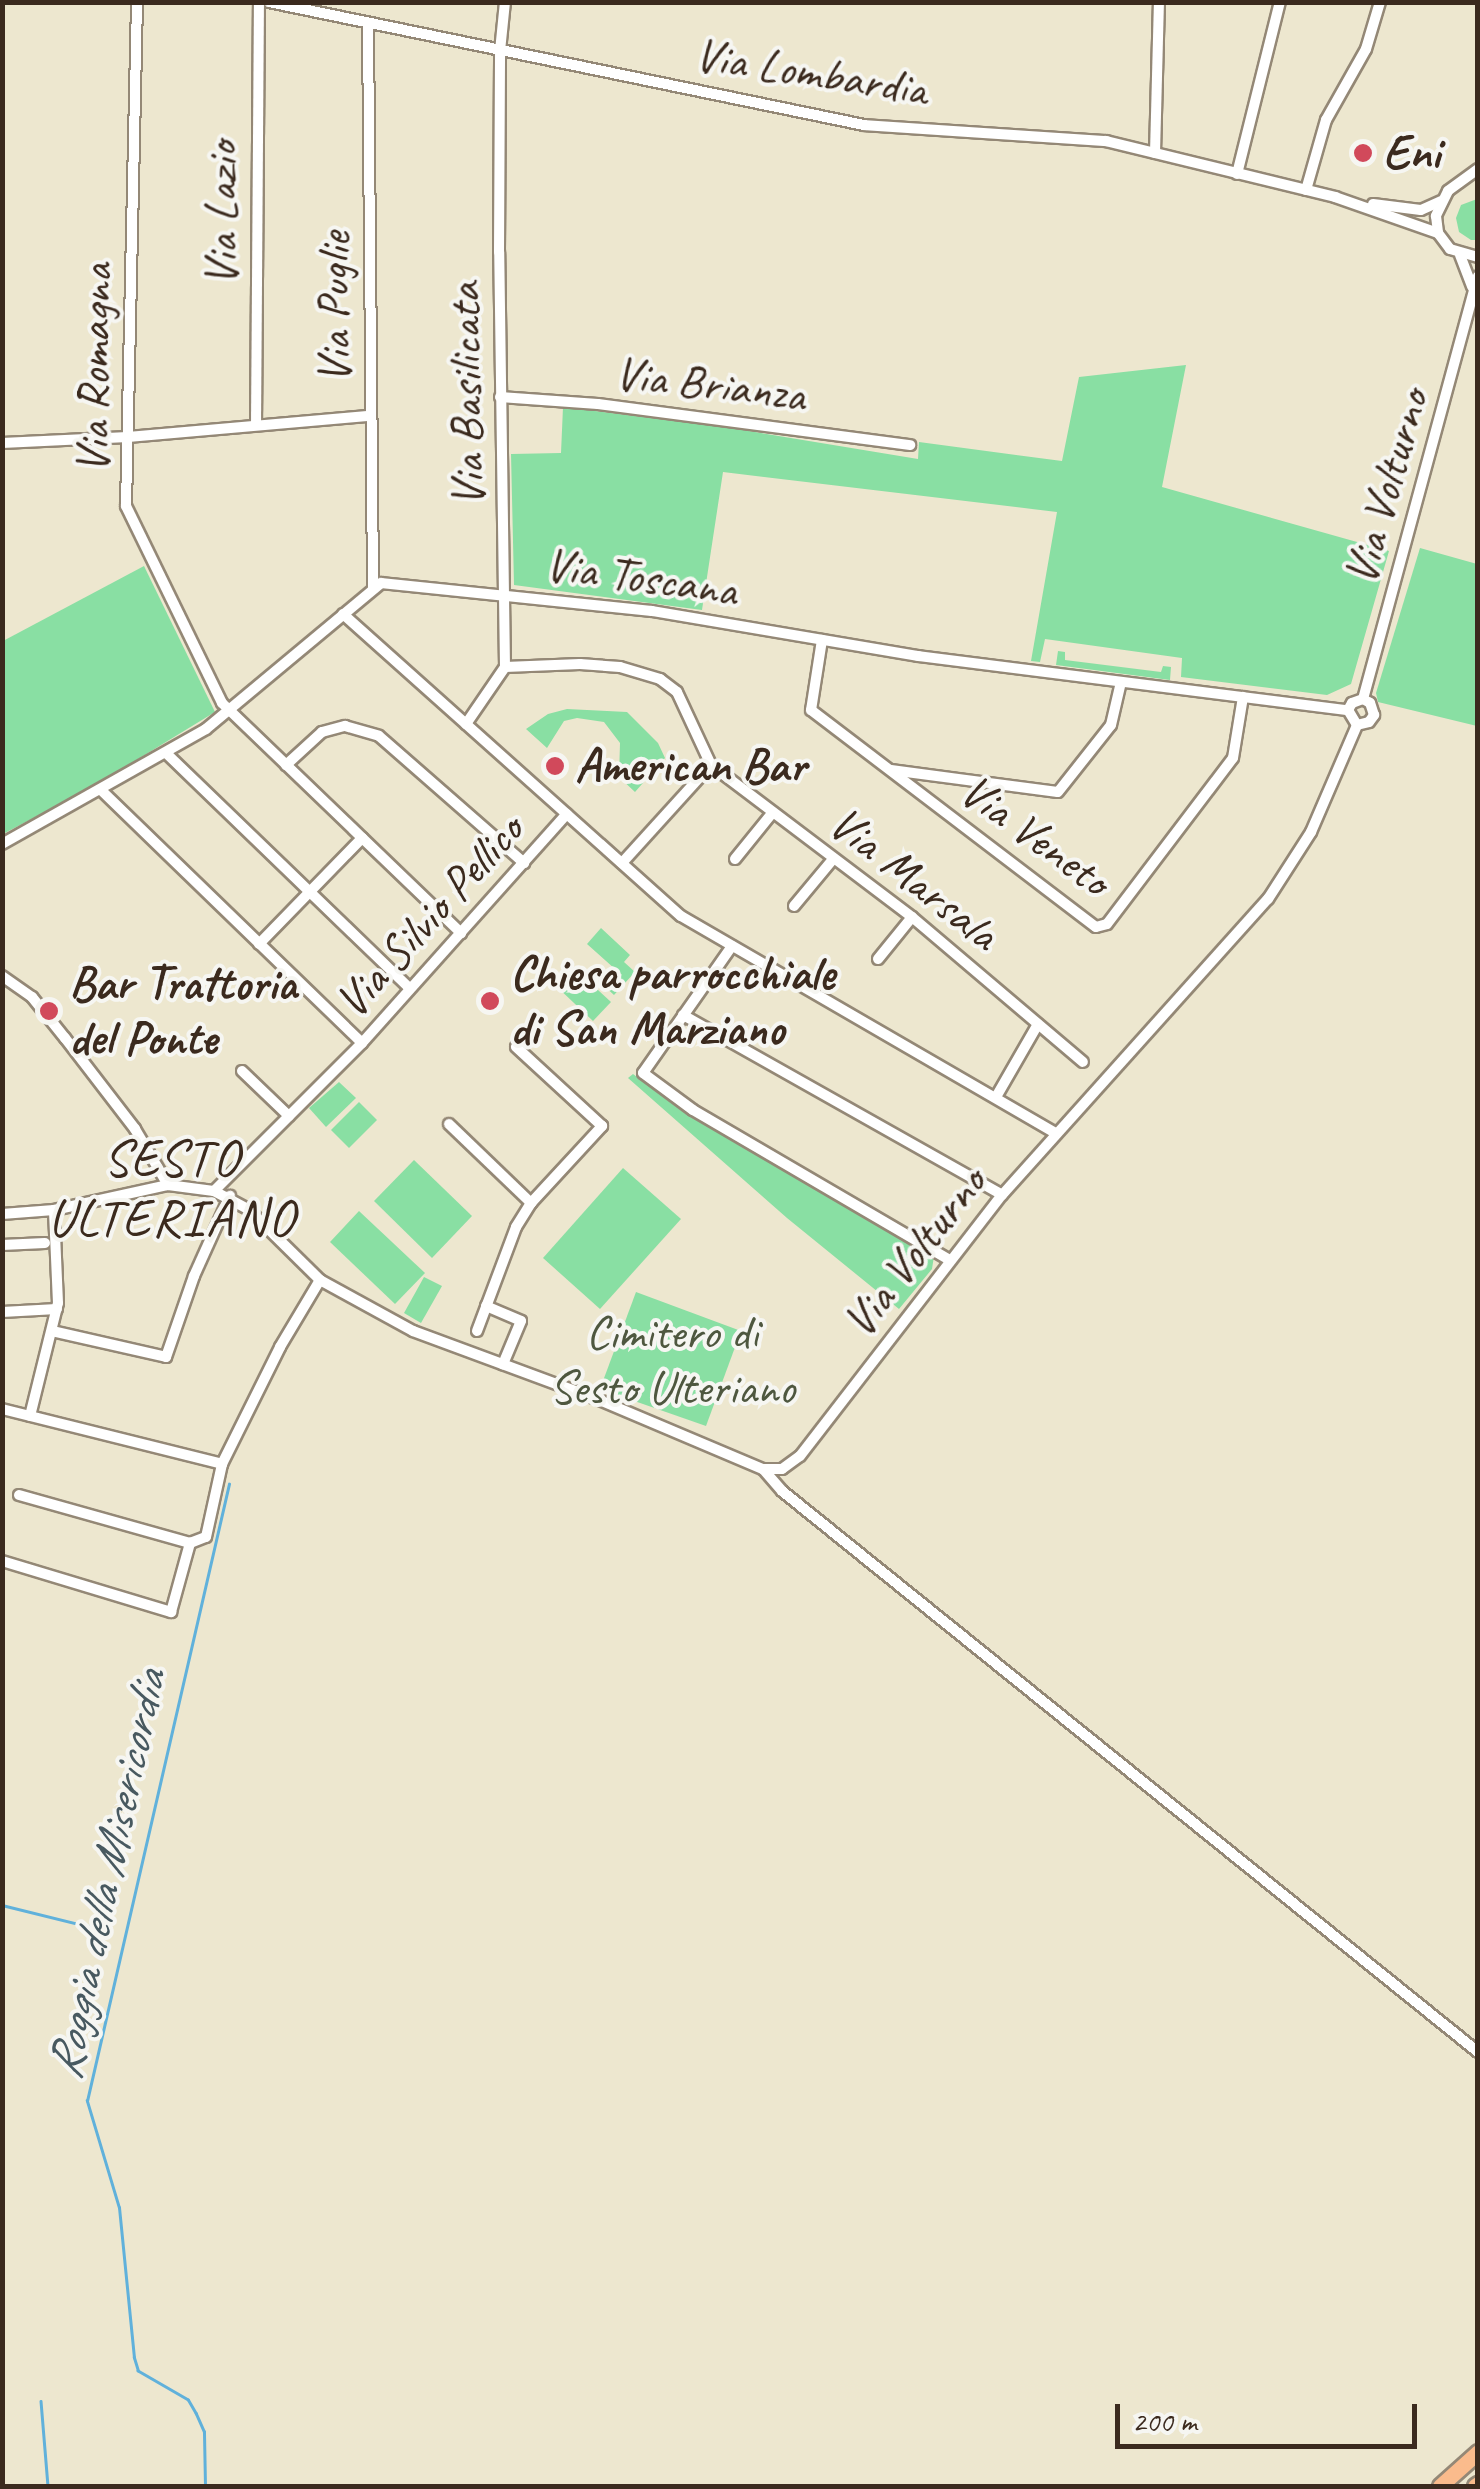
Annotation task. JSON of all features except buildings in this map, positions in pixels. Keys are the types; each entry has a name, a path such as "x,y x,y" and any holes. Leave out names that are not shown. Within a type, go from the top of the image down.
{"highway":[{"path":"1440,2486 1478,2452"}],"street":[{"name":"Via Romagna","path":"136,2 126,506 230,712 461,933"},
{"name":"Via Lazio","path":"256,425 259,2"},
{"name":"Via Lombardia","path":"269,2 368,26 864,125 1071,136 1342,199 1410,210 1440,201"},
{"name":"Via Basilicata","path":"504,668 500,51 506,2"},
{"path":"1155,153 1158,2"},
{"path":"1237,174 1280,2"},
{"path":"1306,190 1326,120 1366,50 1380,2"},
{"name":"Via Puglie","path":"368,26 373,588"},
{"path":"1473,294 1460,255 1438,232 1440,201 1472,181 1478,169"},
{"name":"Via Lombardia","path":"1342,199 1438,232"},
{"path":"1460,255 1478,258"},
{"name":"Via Volturno","path":"763,1469 782,1468 800,1456 948,1259 1268,899 1311,832 1358,725 1370,722 1374,715 1373,706 1363,699 1478,276"},
{"name":"Via Brianza","path":"500,397 598,404 910,445"},
{"path":"3,441 128,437 370,416"},
{"name":"Via Toscana","path":"373,588 381,582 652,611 822,640 1348,710"},
{"path":"2,844 166,754 230,712 373,588"},
{"path":"343,614 681,916 1056,1133"},
{"name":"Via Veneto","path":"822,640 811,710 1101,928 1232,758 1244,697"},
{"name":"Via Marsala","path":"504,668 580,664 620,667 660,679 676,692 712,765 912,917 1083,1062"},
{"path":"466,724 504,668"},
{"path":"888,770 1058,792 1112,725 1121,682"},
{"path":"1358,725 1348,710 1352,703 1363,699"},
{"path":"286,766 322,732 345,726 379,736 524,863"},
{"path":"166,754 410,989"},
{"path":"622,864 712,765"},
{"path":"102,791 362,1043"},
{"path":"735,859 774,812"},
{"name":"Via Silvio Pellico","path":"214,1190 362,1043 567,814"},
{"path":"260,944 362,838"},
{"path":"794,906 834,858"},
{"path":"878,959 912,917"},
{"path":"732,946 643,1073 692,1110 948,1259"},
{"path":"2,976 32,997 65,1038 135,1129 168,1185"},
{"path":"683,1015 1002,1195"},
{"path":"996,1098 1038,1024"},
{"path":"477,1331 516,1227 531,1203 602,1126 516,1046"},
{"path":"242,1070 289,1116"},
{"path":"448,1124 531,1203"},
{"path":"2,1214 54,1210 168,1185 214,1190 230,1196 264,1223 320,1280 414,1331 763,1469 782,1491 1478,2052"},
{"path":"52,1330 166,1357 194,1276 230,1196"},
{"path":"30,1416 57,1309 54,1210"},
{"path":"2,1246 45,1243"},
{"path":"20,1495 190,1544 204,1541 222,1464 280,1347 320,1280"},
{"path":"486,1306 521,1322 503,1364"},
{"path":"2,1312 57,1309"},
{"path":"2,1410 222,1464"},
{"path":"2,1561 171,1612 190,1544"}],"green space":[{"path":"1477,199 1477,240 1471,240 1459,232 1456,218 1461,205"},
{"path":"1186,365 1162,487 1389,551 1351,684 1327,695 1181,677 1182,658 1045,639 1040,662 1031,661 1057,512 723,472 702,610 514,585 511,454 561,453 563,407 731,428 918,459 919,442 1062,461 1079,377"},
{"path":"1420,548 1477,564 1477,726 1378,702 1376,693"},
{"path":"144,566 215,712 94,786 3,834 3,641"},
{"path":"1058,651 1065,652 1065,660 1161,672 1163,666 1171,667 1170,680 1056,665"},
{"path":"567,709 627,712 658,743 665,758 635,792 619,777 620,743 604,722 577,718 564,721 547,748 526,729 548,714"},
{"path":"601,928 630,955 624,962 635,972 614,995 602,984 615,969 587,944"},
{"path":"572,966 611,1002 593,1021 555,985"},
{"path":"633,1074 686,1114 934,1256 932,1269 899,1309 787,1218 628,1078"},
{"path":"339,1082 356,1098 326,1127 309,1108"},
{"path":"359,1102 377,1120 349,1148 331,1130"},
{"path":"414,1160 472,1216 432,1258 374,1201"},
{"path":"623,1168 681,1219 600,1309 543,1258"},
{"path":"359,1211 425,1273 395,1304 330,1242"},
{"path":"424,1277 442,1286 421,1323 404,1313"},
{"name":"Cimitero di Sesto Ulteriano","path":"636,1292 741,1331 706,1426 600,1389"}],"waterway":[{"name":"Roggia della Misericordia","path":"205,2486 204,2432 196,2414 188,2400 138,2371 134,2358 119,2208 87,2101 229,1484"},
{"path":"2,1905 103,1930"},
{"path":"41,2401 48,2486"}],"place":[{"name":"Eni","path":"1363,153"},
{"name":"American Bar","path":"555,766"},
{"name":"Chiesa parrocchiale di San Marziano","path":"490,1001"},
{"name":"Bar Trattoria del Ponte","path":"49,1011"}],"district":[{"name":"SESTO ULTERIANO","path":"172,1189"}]}
